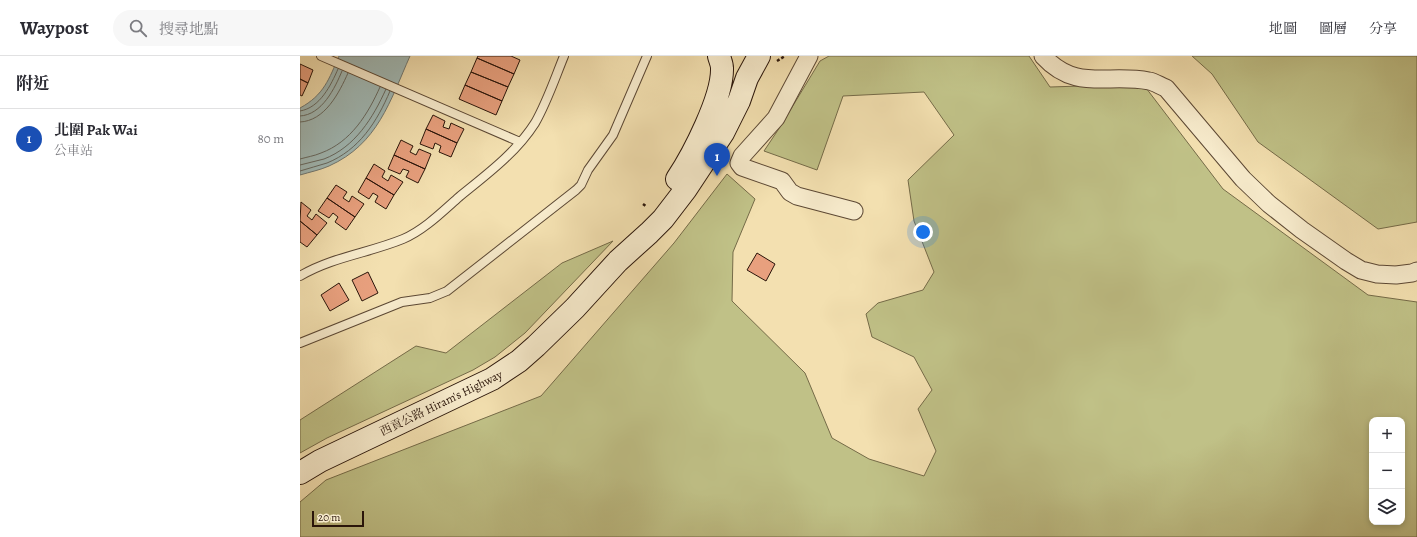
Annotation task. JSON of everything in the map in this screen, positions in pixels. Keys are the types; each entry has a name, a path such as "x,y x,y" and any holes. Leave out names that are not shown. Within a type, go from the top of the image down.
{"main road":[{"name":"西貢公路 Hiram's Highway","path":"618,261 635,235 682,172 702,133 718,90 722,68 719,56"},
{"name":"西貢公路 Hiram's Highway","path":"300,473 320,460 481,385 505,371 536,346 575,308 618,261 663,219 694,178 723,133 739,101 747,78 759,56"}],"street":[{"path":"809,56 776,118 742,156 739,163 742,167 782,181 790,192 797,196 854,211"},
{"path":"1043,56 1048,62 1062,72 1075,78 1093,80 1129,78 1151,81 1166,88 1243,179 1269,204 1302,230 1361,270 1377,274 1412,273 1417,271"}],"lane":[{"path":"321,56 520,142"},
{"path":"300,276 334,260 406,238 420,229 504,160 534,124 542,109 564,56"},
{"path":"300,343 402,302 430,298 447,291 576,190 581,185 588,170 613,135 647,56"}],"green space":[{"path":"829,56 1029,56 1050,87 1143,84 1223,189 1368,295 1417,302 1417,537 300,537 300,502 326,480 541,396 674,243 727,174 755,199 733,252 732,301 805,373 832,438 869,459 924,476 936,451 918,409 932,390 914,357 872,337 866,314 878,303 923,290 934,272 914,221 908,180 954,135 924,92 843,96 817,170 764,151 820,61"},
{"path":"1192,56 1417,56 1417,222 1378,229 1258,142 1212,74"},
{"path":"613,241 525,333 495,357 473,370 327,438 300,453 300,420 416,346 446,353 562,263"}],"water":[{"path":"339,56 410,56 389,105 371,133 360,146 346,157 329,166 300,175 300,108 315,98 325,86"}],"building":[{"path":"478,56 511,56 520,60 514,74 477,58"},
{"path":"477,58 514,74 508,87 471,72"},
{"path":"300,64 313,70 308,83 300,79"},
{"path":"471,72 508,87 502,101 465,85"},
{"path":"300,79 308,83 302,96 300,95"},
{"path":"465,85 502,101 496,115 459,99"},
{"path":"433,115 445,121 443,127 449,129 451,123 464,129 457,143 426,129"},
{"path":"426,129 457,143 451,157 439,152 441,146 435,143 433,149 420,144"},
{"path":"401,140 413,146 410,152 416,155 419,149 431,154 425,169 394,155"},
{"path":"394,155 425,169 418,183 406,177 409,171 403,169 400,174 388,169"},
{"path":"374,164 385,171 382,177 388,181 391,175 403,182 394,195 366,178"},
{"path":"366,178 394,195 386,209 375,202 378,196 373,193 369,199 358,192"},
{"path":"336,185 347,192 343,198 349,202 352,196 364,204 355,217 327,198"},
{"path":"327,198 355,217 346,230 335,222 338,217 333,213 329,218 318,211"},
{"path":"301,202 311,210 307,216 312,220 316,214 327,223 317,235 300,221"},
{"path":"300,221 317,235 307,247 300,242"},
{"path":"757,253 775,264 766,281 747,270"},
{"path":"368,272 378,293 362,301 352,280"},
{"path":"339,283 349,300 330,311 321,295"}],"place":[{"name":"北圍 Pak Wai","path":"717,176"}]}
